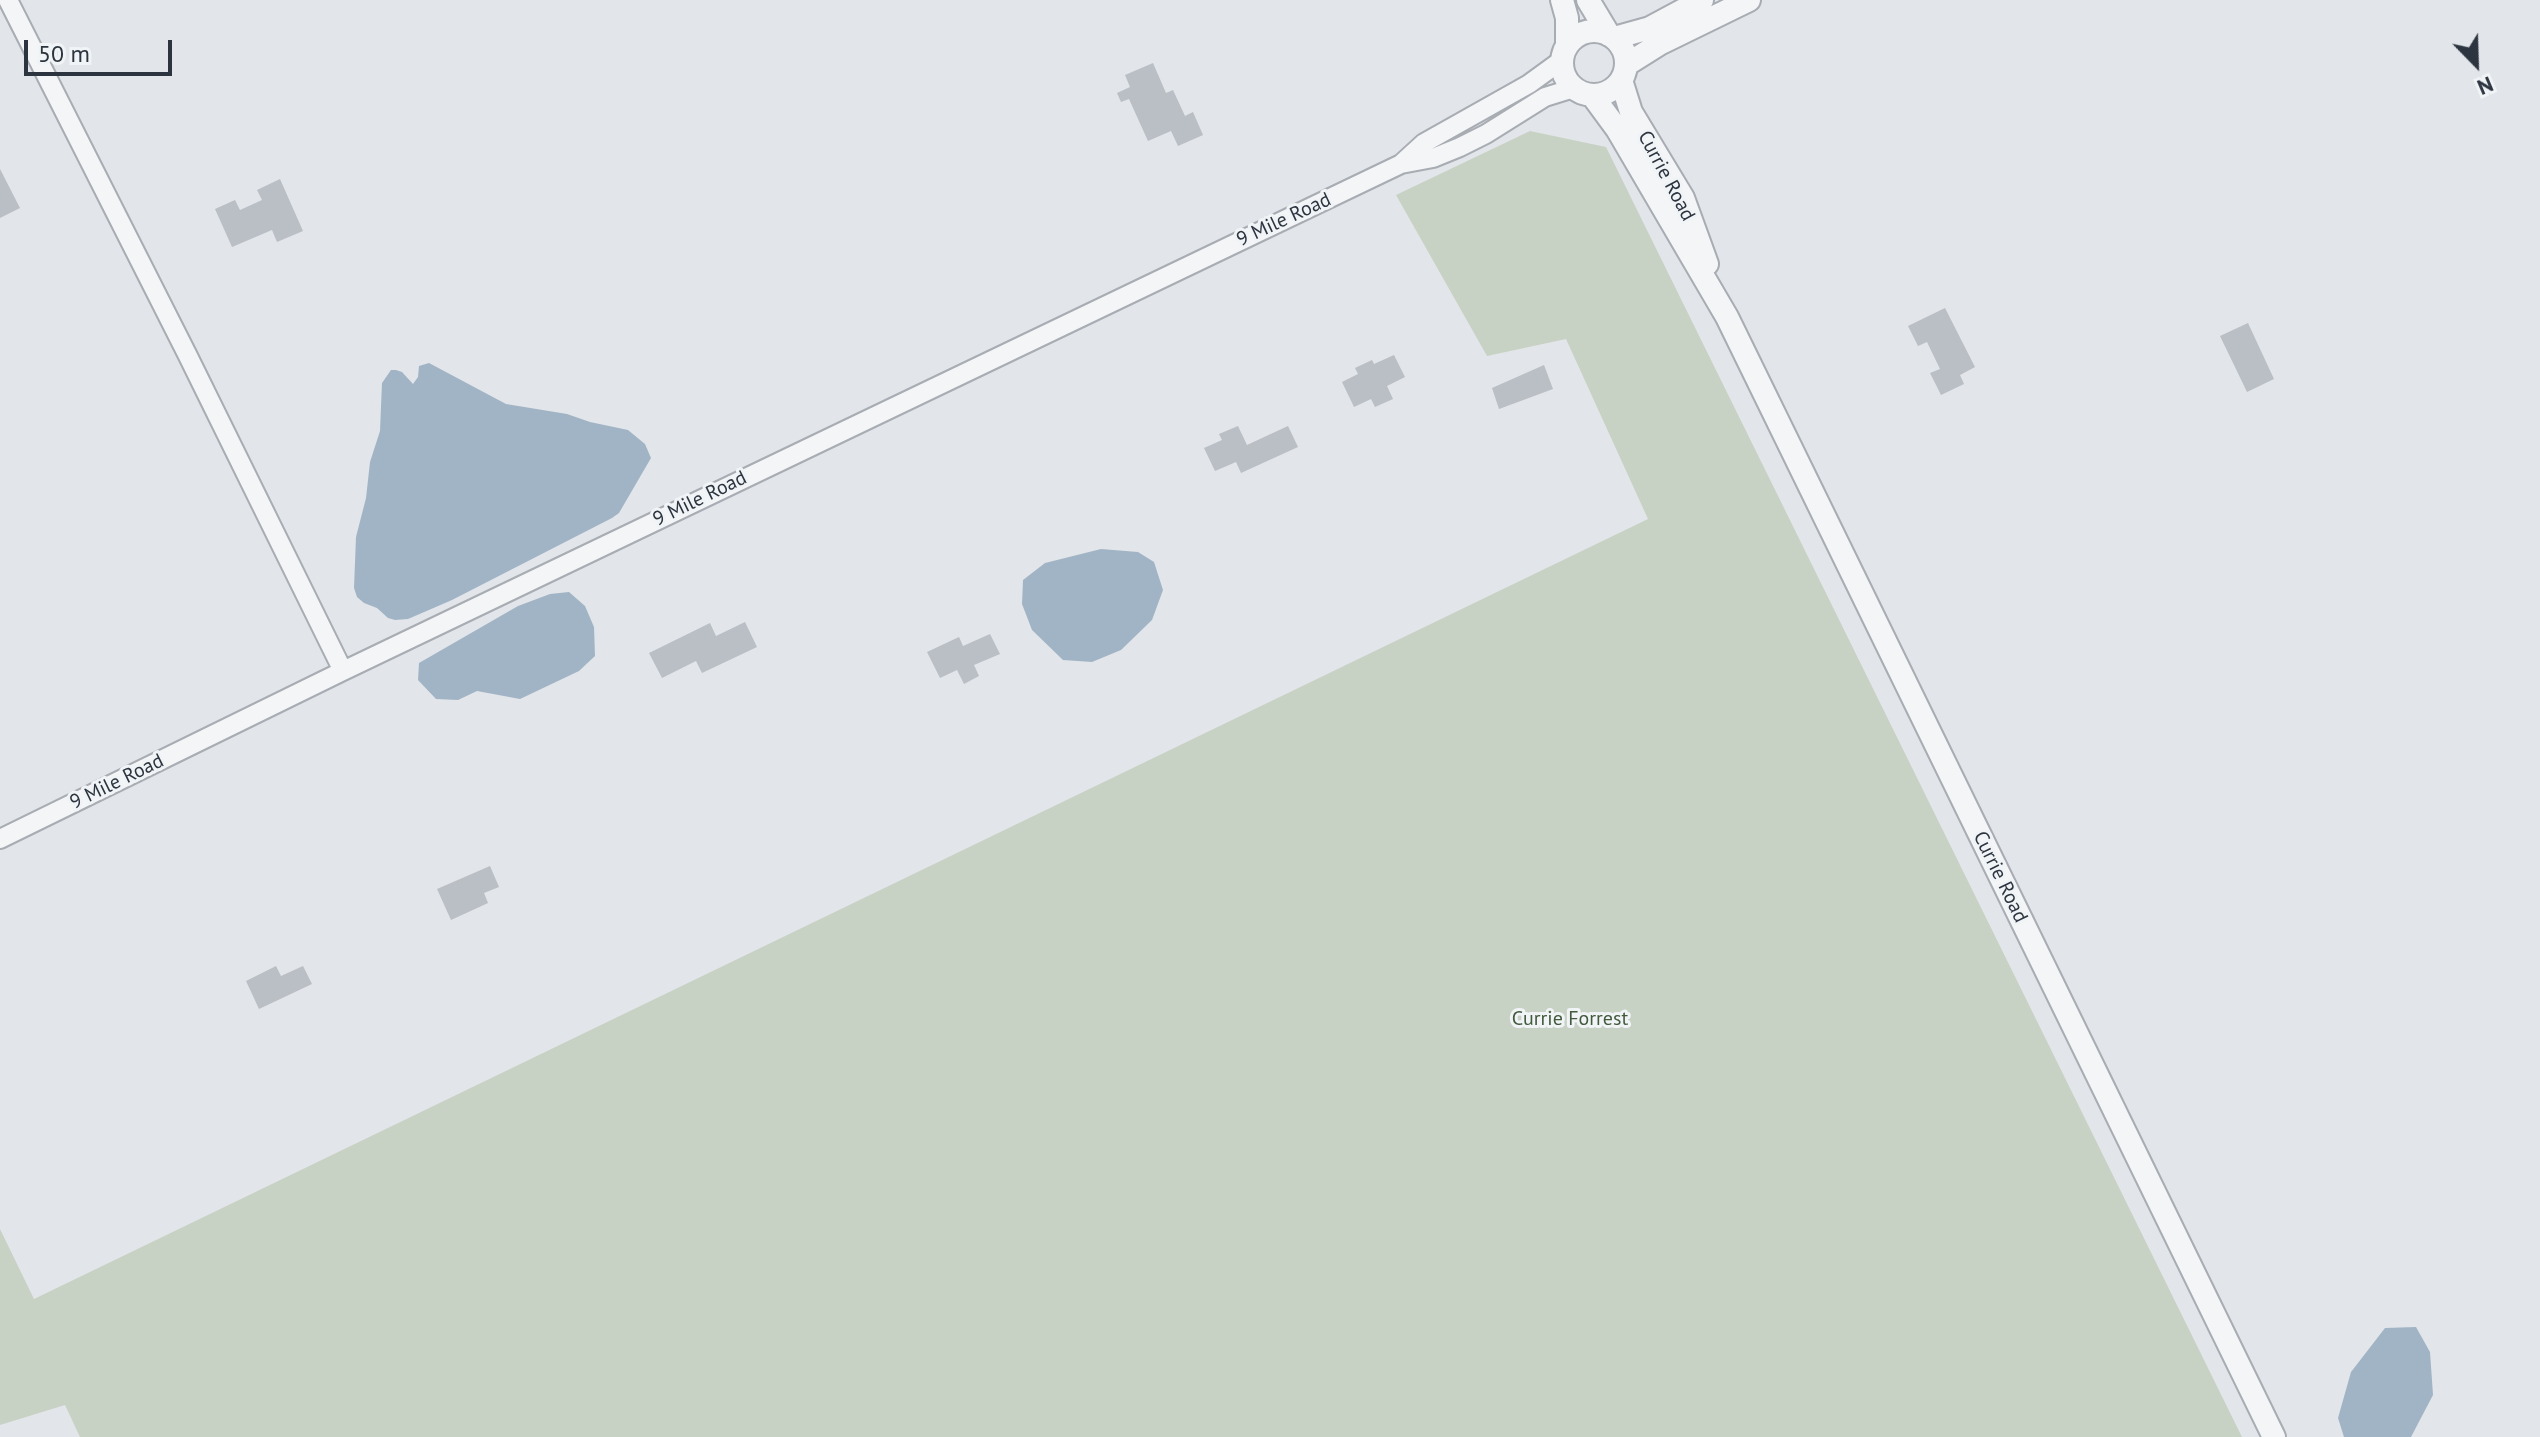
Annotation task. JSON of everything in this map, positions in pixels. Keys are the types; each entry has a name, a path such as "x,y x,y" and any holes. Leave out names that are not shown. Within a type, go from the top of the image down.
{"street":[{"path":"8,0 343,671"},
{"path":"1562,0 1567,18 1566,79 1583,92 1608,91 1623,73 1661,43 1749,0"},
{"path":"1588,0 1623,50 1623,73"},
{"path":"1565,53 1576,37 1586,32 1611,37 1650,28 1702,0"},
{"name":"9 Mile Road","path":"1401,164 1424,143 1529,84 1565,53"},
{"name":"Currie Road","path":"1623,73 1631,112 1683,198 1727,317"},
{"name":"9 Mile Road","path":"0,839 343,671 1401,164 1433,158 1460,147 1545,97 1583,92"},
{"name":"Currie Road","path":"1583,92 1617,129 1727,317 2274,1437"}],"green space":[{"name":"Currie Forrest","path":"1530,131 1606,147 2242,1437 80,1437 65,1405 0,1425 0,1229 34,1299 1648,519 1566,339 1487,356 1396,195"}],"water":[{"path":"429,363 506,404 567,414 628,430 645,444 651,458 619,513 612,518 452,600 408,619 395,620 357,597 354,588 356,537 366,498 370,462 380,431 382,383 391,370 396,370 413,384 418,377 419,366"},
{"path":"1101,549 1138,552 1154,562 1163,590 1152,620 1121,650 1092,662 1063,660 1032,630 1022,604 1023,580 1045,563"},
{"path":"569,592 585,606 594,627 595,656 579,671 520,699 477,691 458,700 436,699 418,680 419,663 518,606 550,594"},
{"path":"2416,1327 2430,1352 2433,1395 2411,1437 2344,1437 2338,1418 2351,1372 2385,1328"}],"building":[{"path":"1153,63 1166,93 1173,90 1185,116 1193,112 1203,135 1178,146 1171,131 1148,141 1129,99 1121,102 1117,93 1130,87 1125,75"},
{"path":"0,169 20,208 0,218"},
{"path":"280,179 303,231 277,242 272,230 232,247 215,209 235,200 240,210 262,200 257,190"},
{"path":"1945,308 1975,367 1960,375 1964,384 1941,395 1930,373 1940,369 1927,342 1918,346 1908,326"},
{"path":"2248,323 2274,379 2247,392 2220,336"},
{"path":"1394,355 1405,377 1387,386 1393,399 1375,407 1371,399 1354,407 1342,382 1358,374 1355,368"},
{"path":"1544,365 1553,389 1499,409 1492,388"},
{"path":"1238,426 1247,445 1288,426 1298,447 1241,473 1236,462 1215,471 1204,448 1222,440 1219,434"},
{"path":"745,622 757,647 702,673 696,661 662,678 649,653 710,623 716,636"},
{"path":"990,634 1000,654 974,665 979,676 964,684 957,670 940,678 927,652 959,637 963,646"},
{"path":"490,866 499,887 484,893 488,903 451,920 437,889"},
{"path":"276,966 281,976 303,966 312,984 259,1009 246,981"}]}
